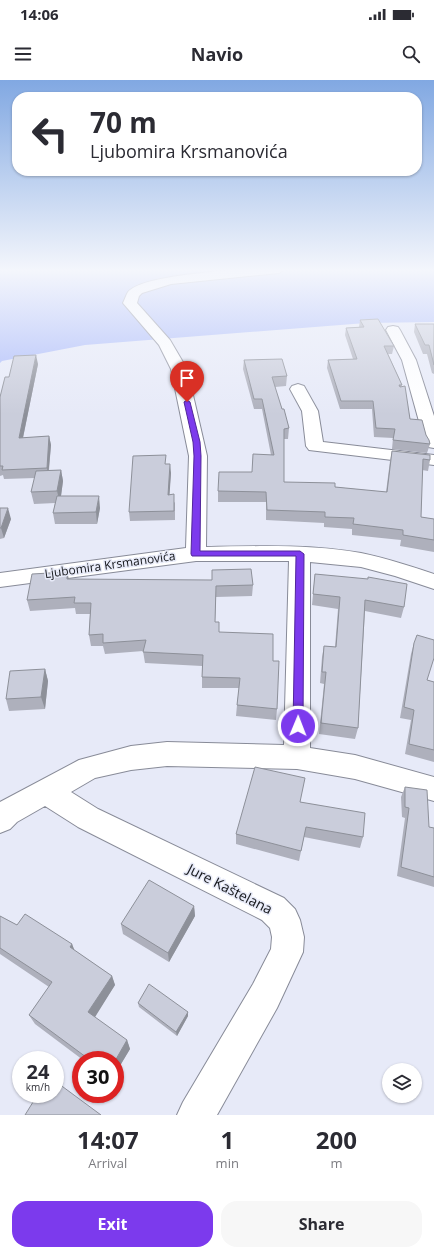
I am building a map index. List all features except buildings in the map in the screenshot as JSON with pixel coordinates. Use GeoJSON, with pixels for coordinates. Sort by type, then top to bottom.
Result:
{"type":"FeatureCollection","features":[{"type":"Feature","properties":{"kind":"street"},"geometry":{"type":"LineString","coordinates":[[143,317],[165,343],[179,369],[196,442],[198,456],[196,554]]}},
{"type":"Feature","properties":{"kind":"street"},"geometry":{"type":"LineString","coordinates":[[393,330],[409,360],[434,443]]}},
{"type":"Feature","properties":{"kind":"street"},"geometry":{"type":"LineString","coordinates":[[298,389],[310,411],[315,446],[434,460]]}},
{"type":"Feature","properties":{"kind":"street","name":"Ljubomira Krsmanovića"},"geometry":{"type":"LineString","coordinates":[[0,580],[196,554],[300,554],[361,560],[401,570],[434,582]]}},
{"type":"Feature","properties":{"kind":"street"},"geometry":{"type":"LineString","coordinates":[[298,758],[300,554]]}},
{"type":"Feature","properties":{"kind":"street"},"geometry":{"type":"LineString","coordinates":[[1,819],[7,813],[89,768],[131,758],[167,754],[298,758],[355,767],[434,789]]}},
{"type":"Feature","properties":{"kind":"street","name":"Jure Kaštelana"},"geometry":{"type":"LineString","coordinates":[[45,791],[88,818],[273,909],[284,920],[288,937],[287,952],[265,996],[196,1115]]}},
{"type":"Feature","properties":{"kind":"shaded area"},"geometry":{"type":"Polygon","coordinates":[[[0,317],[434,317],[434,322],[366,323],[85,345],[2,361],[0,363],[0,317]]]}},
{"type":"Feature","properties":{"kind":"route"},"geometry":{"type":"LineString","coordinates":[[187,402],[198,456],[196,554],[300,554],[298,726]]}}]}
